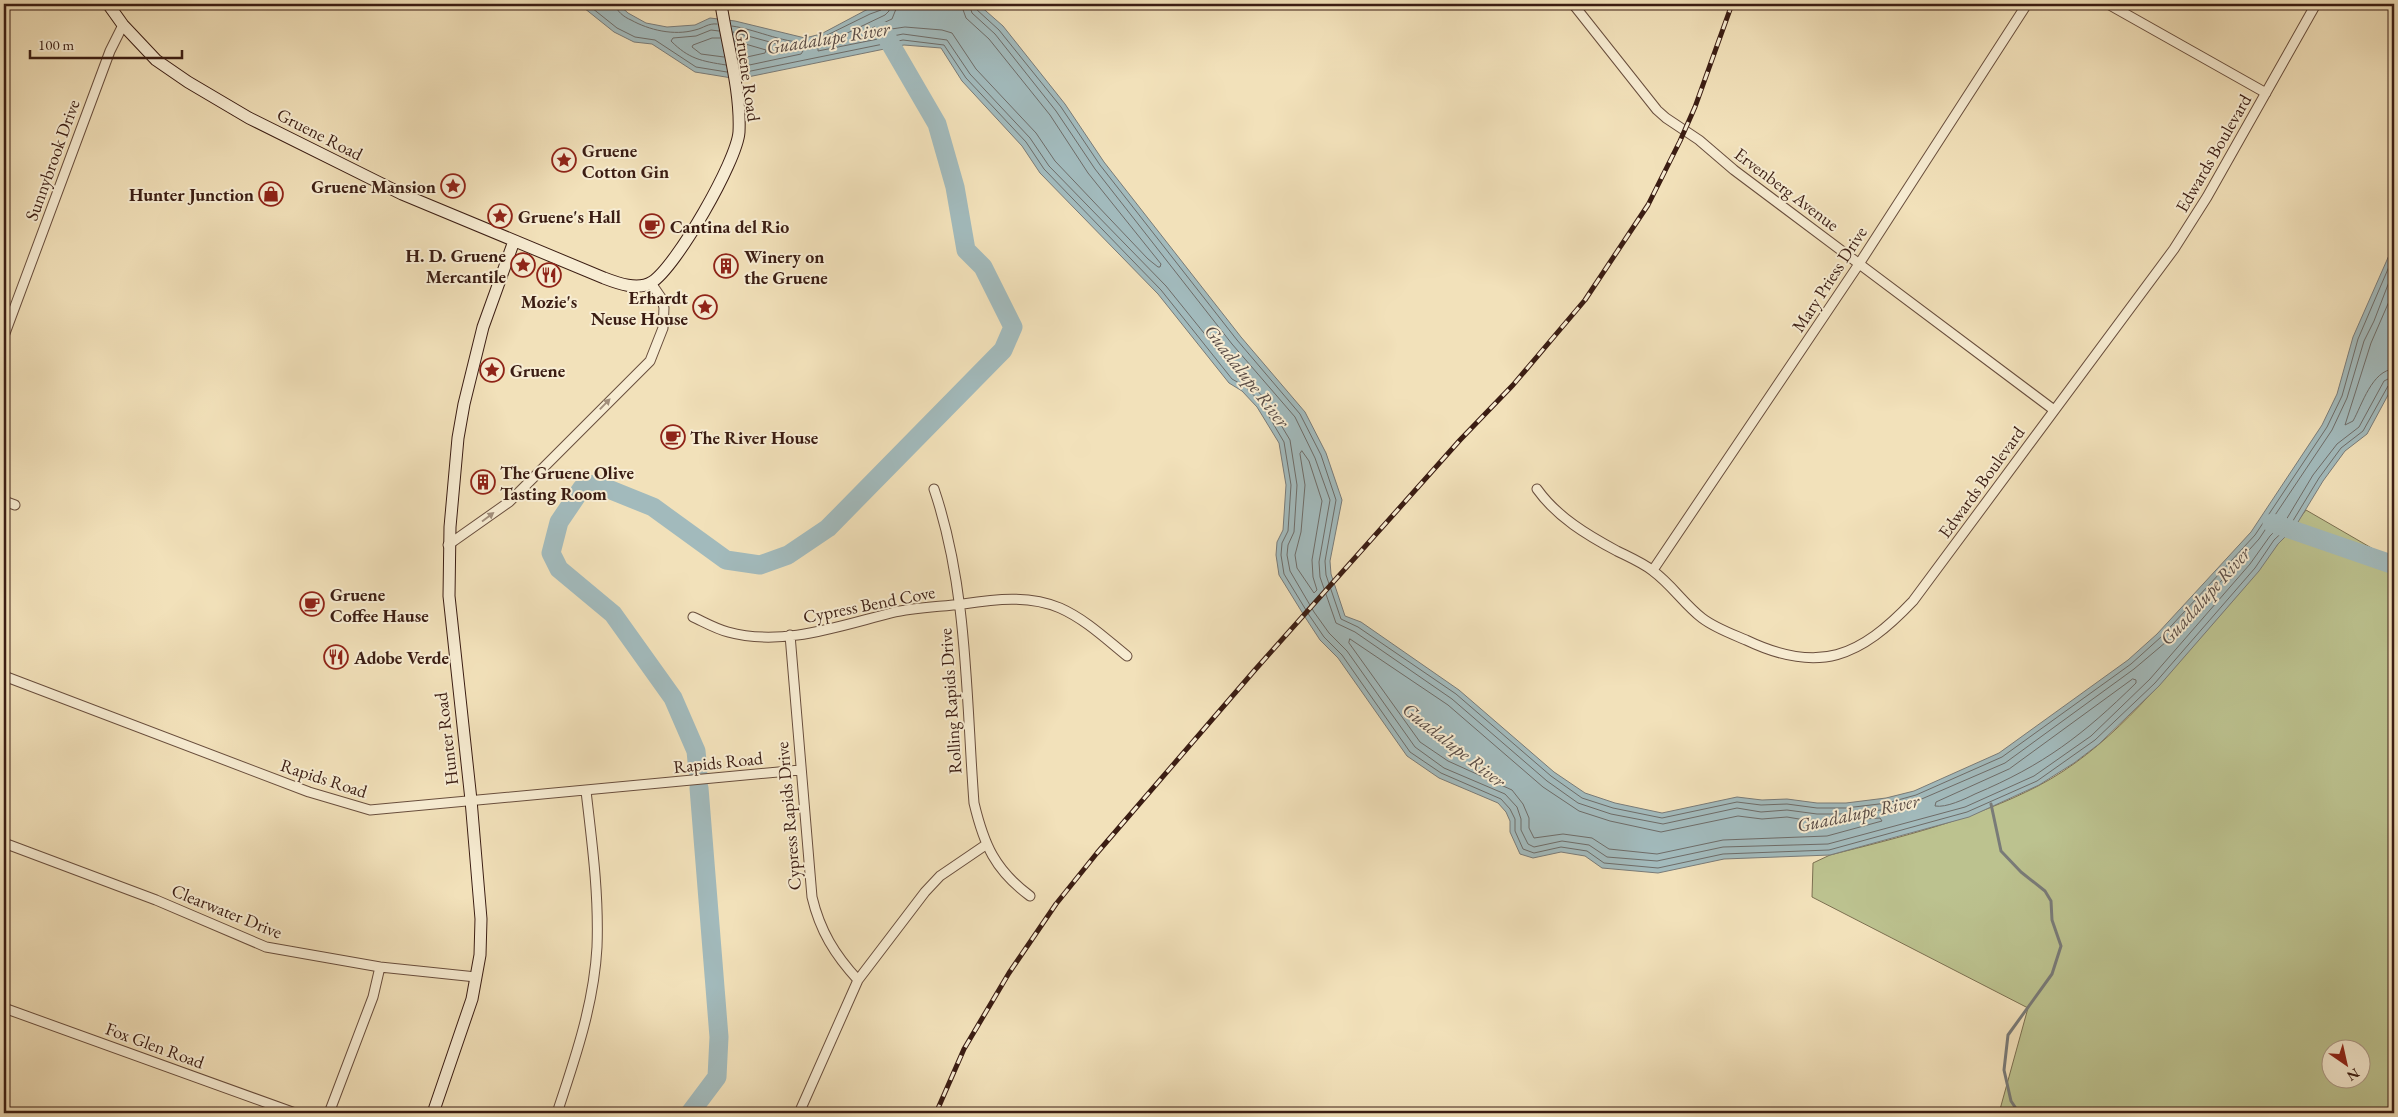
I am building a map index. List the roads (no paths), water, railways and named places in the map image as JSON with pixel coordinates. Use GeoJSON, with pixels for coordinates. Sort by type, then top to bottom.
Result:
{"type":"FeatureCollection","features":[{"type":"Feature","properties":{"kind":"street","name":"Gruene Road"},"geometry":{"type":"LineString","coordinates":[[108,4],[144,49],[168,69],[249,118],[402,194],[514,242],[614,281],[642,286],[651,283],[676,256],[729,165],[737,145],[739,112],[721,4]]}},
{"type":"Feature","properties":{"kind":"street","name":"Ervenberg Avenue"},"geometry":{"type":"LineString","coordinates":[[1573,4],[1666,118],[1699,140],[1734,170],[2054,410]]}},
{"type":"Feature","properties":{"kind":"street","name":"Mary Priess Drive"},"geometry":{"type":"LineString","coordinates":[[1653,570],[1859,264],[2027,4]]}},
{"type":"Feature","properties":{"kind":"street"},"geometry":{"type":"LineString","coordinates":[[2108,4],[2266,93]]}},
{"type":"Feature","properties":{"kind":"street","name":"Edwards Boulevard"},"geometry":{"type":"LineString","coordinates":[[1537,489],[1560,516],[1612,549],[1653,570],[1702,618],[1764,649],[1807,659],[1820,659],[1841,654],[1871,638],[1900,615],[1913,601],[2190,227],[2316,4]]}},
{"type":"Feature","properties":{"kind":"street","name":"Sunnybrook Drive"},"geometry":{"type":"LineString","coordinates":[[4,336],[107,60],[123,25]]}},
{"type":"Feature","properties":{"kind":"street","name":"Hunter Road"},"geometry":{"type":"LineString","coordinates":[[433,1113],[472,999],[480,955],[481,919],[471,800],[449,596],[448,545],[458,438],[464,404],[483,327],[514,242]]}},
{"type":"Feature","properties":{"kind":"street"},"geometry":{"type":"LineString","coordinates":[[448,545],[508,502],[650,361],[663,328],[664,308],[662,299],[651,283]]}},
{"type":"Feature","properties":{"kind":"street","name":"Rolling Rapids Drive"},"geometry":{"type":"LineString","coordinates":[[934,489],[949,535],[960,604],[974,803],[987,844],[1010,881],[1030,896]]}},
{"type":"Feature","properties":{"kind":"street"},"geometry":{"type":"LineString","coordinates":[[4,501],[14,505]]}},
{"type":"Feature","properties":{"kind":"street","name":"Cypress Bend Cove"},"geometry":{"type":"LineString","coordinates":[[693,618],[735,634],[753,636],[790,635],[834,629],[915,608],[995,599],[1019,599],[1058,607],[1075,615],[1127,656]]}},
{"type":"Feature","properties":{"kind":"street","name":"Cypress Rapids Drive"},"geometry":{"type":"LineString","coordinates":[[790,635],[812,897],[816,914],[835,953],[858,980]]}},
{"type":"Feature","properties":{"kind":"street","name":"Rapids Road"},"geometry":{"type":"LineString","coordinates":[[4,676],[309,792],[370,810],[800,770]]}},
{"type":"Feature","properties":{"kind":"street"},"geometry":{"type":"LineString","coordinates":[[557,1113],[583,1030],[592,990],[597,948],[597,898],[586,791]]}},
{"type":"Feature","properties":{"kind":"street","name":"Clearwater Drive"},"geometry":{"type":"LineString","coordinates":[[4,844],[156,900],[266,947],[380,967],[476,977]]}},
{"type":"Feature","properties":{"kind":"street"},"geometry":{"type":"LineString","coordinates":[[799,1113],[858,980],[925,892],[940,876],[987,844]]}},
{"type":"Feature","properties":{"kind":"street"},"geometry":{"type":"LineString","coordinates":[[329,1113],[373,997],[380,967]]}},
{"type":"Feature","properties":{"kind":"street","name":"Fox Glen Road"},"geometry":{"type":"LineString","coordinates":[[4,1008],[295,1113]]}},
{"type":"Feature","properties":{"kind":"water","name":"Guadalupe River"},"geometry":{"type":"Polygon","coordinates":[[[579,4],[618,4],[628,13],[646,23],[667,27],[695,25],[710,18],[735,21],[805,38],[821,34],[868,9],[879,6],[978,4],[1003,26],[1065,104],[1104,162],[1241,337],[1305,412],[1326,453],[1342,500],[1330,561],[1331,574],[1345,616],[1361,622],[1459,690],[1554,772],[1585,793],[1615,803],[1662,813],[1737,797],[1762,800],[1787,799],[1817,803],[1846,803],[1886,798],[1914,791],[1999,753],[2128,660],[2157,634],[2251,532],[2322,425],[2337,394],[2353,337],[2394,244],[2394,384],[2367,434],[2345,451],[2323,481],[2295,527],[2278,544],[2259,571],[2159,686],[2099,744],[2074,763],[2039,785],[1969,817],[1830,855],[1724,859],[1658,873],[1602,868],[1585,856],[1561,852],[1533,858],[1520,854],[1510,832],[1510,821],[1506,812],[1498,803],[1439,778],[1407,756],[1338,658],[1320,640],[1279,575],[1276,555],[1277,542],[1283,530],[1286,485],[1279,443],[1257,407],[1242,391],[1229,383],[1158,294],[1040,173],[1022,146],[962,81],[941,48],[904,45],[738,79],[695,72],[652,44],[634,42],[614,32],[579,4]]]}},
{"type":"Feature","properties":{"kind":"waterway","name":"Guadalupe River"},"geometry":{"type":"LineString","coordinates":[[698,771],[696,751],[673,698],[613,614],[559,569],[551,553],[559,522],[582,488],[596,484],[653,507],[726,560],[760,565],[788,555],[828,528],[1003,350],[1013,327],[983,267],[966,250],[955,187],[937,124],[883,31]]}},
{"type":"Feature","properties":{"kind":"waterway"},"geometry":{"type":"LineString","coordinates":[[2272,523],[2394,565]]}},
{"type":"Feature","properties":{"kind":"waterway"},"geometry":{"type":"LineString","coordinates":[[690,1113],[717,1077],[719,1037],[699,788]]}},
{"type":"Feature","properties":{"kind":"waterway"},"geometry":{"type":"LineString","coordinates":[[1991,804],[2001,851],[2021,872],[2045,891],[2051,901],[2052,920],[2061,946],[2052,974],[2008,1035],[2004,1070],[2011,1101],[2019,1113]]}},
{"type":"Feature","properties":{"kind":"railway"},"geometry":{"type":"LineString","coordinates":[[936,1113],[964,1049],[1009,973],[1056,904],[1097,853],[1254,671],[1460,440],[1513,385],[1585,300],[1648,205],[1680,141],[1695,107],[1732,4]]}},
{"type":"Feature","properties":{"kind":"place","name":"Gruene Cotton Gin"},"geometry":{"type":"Point","coordinates":[564,160]}},
{"type":"Feature","properties":{"kind":"place","name":"Gruene Mansion"},"geometry":{"type":"Point","coordinates":[453,186]}},
{"type":"Feature","properties":{"kind":"place","name":"Hunter Junction"},"geometry":{"type":"Point","coordinates":[271,194]}},
{"type":"Feature","properties":{"kind":"place","name":"Gruene's Hall"},"geometry":{"type":"Point","coordinates":[500,216]}},
{"type":"Feature","properties":{"kind":"place","name":"Cantina del Rio"},"geometry":{"type":"Point","coordinates":[652,226]}},
{"type":"Feature","properties":{"kind":"place","name":"H. D. Gruene Mercantile"},"geometry":{"type":"Point","coordinates":[523,265]}},
{"type":"Feature","properties":{"kind":"place","name":"Winery on the Gruene"},"geometry":{"type":"Point","coordinates":[726,266]}},
{"type":"Feature","properties":{"kind":"place","name":"Mozie's"},"geometry":{"type":"Point","coordinates":[549,275]}},
{"type":"Feature","properties":{"kind":"place","name":"Erhardt Neuse House"},"geometry":{"type":"Point","coordinates":[705,307]}},
{"type":"Feature","properties":{"kind":"place","name":"Gruene"},"geometry":{"type":"Point","coordinates":[492,370]}},
{"type":"Feature","properties":{"kind":"place","name":"The River House"},"geometry":{"type":"Point","coordinates":[673,437]}},
{"type":"Feature","properties":{"kind":"place","name":"The Gruene Olive Tasting Room"},"geometry":{"type":"Point","coordinates":[483,482]}},
{"type":"Feature","properties":{"kind":"place","name":"Gruene Coffee Hause"},"geometry":{"type":"Point","coordinates":[312,604]}},
{"type":"Feature","properties":{"kind":"place","name":"Adobe Verde"},"geometry":{"type":"Point","coordinates":[336,657]}}]}
